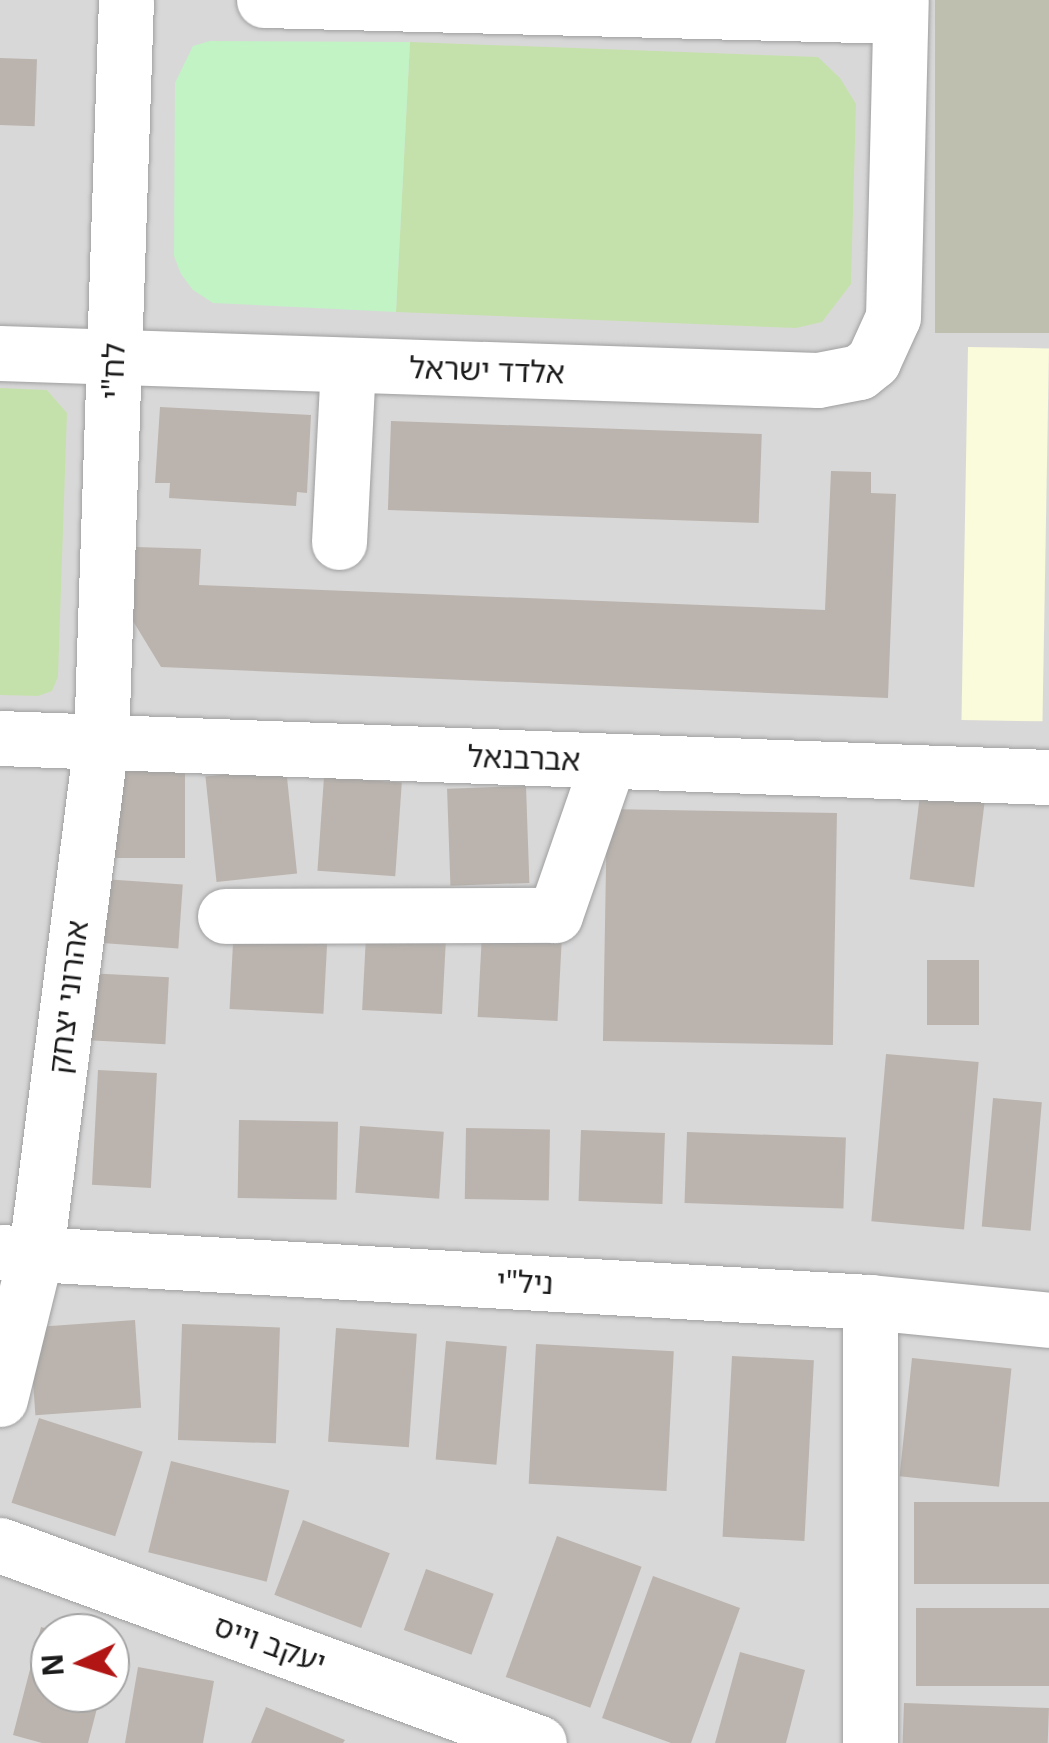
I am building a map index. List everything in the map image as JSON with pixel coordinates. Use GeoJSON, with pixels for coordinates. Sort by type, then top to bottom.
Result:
{"type":"FeatureCollection","features":[{"type":"Feature","properties":{"kind":"street","name":"לח\"י"},"geometry":{"type":"LineString","coordinates":[[100,742],[126,0]]}},
{"type":"Feature","properties":{"kind":"street"},"geometry":{"type":"LineString","coordinates":[[264,0],[901,8]]}},
{"type":"Feature","properties":{"kind":"street","name":"אלדד ישראל"},"geometry":{"type":"LineString","coordinates":[[0,353],[818,380],[859,372],[873,361],[892,317],[901,8]]}},
{"type":"Feature","properties":{"kind":"street"},"geometry":{"type":"LineString","coordinates":[[340,542],[348,366]]}},
{"type":"Feature","properties":{"kind":"street","name":"אברבנאל"},"geometry":{"type":"LineString","coordinates":[[0,738],[1049,777]]}},
{"type":"Feature","properties":{"kind":"street","name":"אהרוני יצחק"},"geometry":{"type":"LineString","coordinates":[[18,1252],[100,742]]}},
{"type":"Feature","properties":{"kind":"street"},"geometry":{"type":"LineString","coordinates":[[225,916],[555,915],[608,762]]}},
{"type":"Feature","properties":{"kind":"street"},"geometry":{"type":"LineString","coordinates":[[0,1398],[18,1252]]}},
{"type":"Feature","properties":{"kind":"street","name":"ניל\"י"},"geometry":{"type":"LineString","coordinates":[[18,1252],[870,1302],[1049,1320]]}},
{"type":"Feature","properties":{"kind":"street"},"geometry":{"type":"LineString","coordinates":[[870,1302],[870,1743]]}},
{"type":"Feature","properties":{"kind":"street","name":"יעקב וייס"},"geometry":{"type":"LineString","coordinates":[[0,1545],[540,1743]]}},
{"type":"Feature","properties":{"kind":"shaded area"},"geometry":{"type":"Polygon","coordinates":[[[0,0],[1049,0],[1049,1743],[0,1743],[0,0]]]}},
{"type":"Feature","properties":{"kind":"shaded area"},"geometry":{"type":"Polygon","coordinates":[[[935,0],[1049,0],[1049,333],[935,333],[935,0]]]}},
{"type":"Feature","properties":{"kind":"shaded area"},"geometry":{"type":"Polygon","coordinates":[[[968,347],[1049,348],[1042,721],[961,720],[968,347]]]}},
{"type":"Feature","properties":{"kind":"green space"},"geometry":{"type":"Polygon","coordinates":[[[210,41],[410,42],[396,312],[213,303],[193,290],[181,274],[174,256],[175,83],[193,46],[210,41]]]}},
{"type":"Feature","properties":{"kind":"green space"},"geometry":{"type":"Polygon","coordinates":[[[410,42],[818,57],[840,78],[856,104],[851,284],[822,322],[796,328],[396,312],[410,42]]]}},
{"type":"Feature","properties":{"kind":"green space"},"geometry":{"type":"Polygon","coordinates":[[[0,388],[47,390],[67,413],[58,677],[52,691],[38,696],[0,695],[0,388]]]}},
{"type":"Feature","properties":{"kind":"building"},"geometry":{"type":"Polygon","coordinates":[[[0,58],[37,59],[35,126],[0,125],[0,58]]]}},
{"type":"Feature","properties":{"kind":"building"},"geometry":{"type":"Polygon","coordinates":[[[160,407],[311,415],[307,493],[297,492],[296,506],[169,498],[170,483],[155,483],[160,407]]]}},
{"type":"Feature","properties":{"kind":"building"},"geometry":{"type":"Polygon","coordinates":[[[391,421],[762,434],[759,523],[388,510],[391,421]]]}},
{"type":"Feature","properties":{"kind":"building"},"geometry":{"type":"Polygon","coordinates":[[[831,471],[871,472],[871,493],[896,494],[888,698],[161,667],[133,621],[136,547],[201,549],[199,585],[825,610],[831,471]]]}},
{"type":"Feature","properties":{"kind":"building"},"geometry":{"type":"Polygon","coordinates":[[[286,768],[297,873],[217,882],[205,776],[286,768]]]}},
{"type":"Feature","properties":{"kind":"building"},"geometry":{"type":"Polygon","coordinates":[[[104,769],[185,769],[185,858],[104,858],[104,769]]]}},
{"type":"Feature","properties":{"kind":"building"},"geometry":{"type":"Polygon","coordinates":[[[324,777],[402,782],[395,876],[317,871],[324,777]]]}},
{"type":"Feature","properties":{"kind":"building"},"geometry":{"type":"Polygon","coordinates":[[[526,786],[529,883],[450,886],[447,789],[526,786]]]}},
{"type":"Feature","properties":{"kind":"building"},"geometry":{"type":"Polygon","coordinates":[[[920,795],[985,803],[974,887],[910,879],[920,795]]]}},
{"type":"Feature","properties":{"kind":"building"},"geometry":{"type":"Polygon","coordinates":[[[607,809],[837,813],[833,1045],[603,1041],[607,809]]]}},
{"type":"Feature","properties":{"kind":"building"},"geometry":{"type":"Polygon","coordinates":[[[89,878],[183,885],[178,948],[85,942],[89,878]]]}},
{"type":"Feature","properties":{"kind":"building"},"geometry":{"type":"Polygon","coordinates":[[[234,924],[328,929],[323,1014],[230,1009],[234,924]]]}},
{"type":"Feature","properties":{"kind":"building"},"geometry":{"type":"Polygon","coordinates":[[[482,933],[562,937],[557,1021],[478,1017],[482,933]]]}},
{"type":"Feature","properties":{"kind":"building"},"geometry":{"type":"Polygon","coordinates":[[[366,936],[446,940],[442,1014],[362,1010],[366,936]]]}},
{"type":"Feature","properties":{"kind":"building"},"geometry":{"type":"Polygon","coordinates":[[[927,960],[979,960],[979,1025],[927,1025],[927,960]]]}},
{"type":"Feature","properties":{"kind":"building"},"geometry":{"type":"Polygon","coordinates":[[[87,973],[169,977],[165,1044],[83,1040],[87,973]]]}},
{"type":"Feature","properties":{"kind":"building"},"geometry":{"type":"Polygon","coordinates":[[[886,1054],[979,1062],[964,1229],[871,1221],[886,1054]]]}},
{"type":"Feature","properties":{"kind":"building"},"geometry":{"type":"Polygon","coordinates":[[[98,1070],[157,1073],[151,1188],[92,1185],[98,1070]]]}},
{"type":"Feature","properties":{"kind":"building"},"geometry":{"type":"Polygon","coordinates":[[[993,1098],[1042,1102],[1031,1231],[982,1227],[993,1098]]]}},
{"type":"Feature","properties":{"kind":"building"},"geometry":{"type":"Polygon","coordinates":[[[239,1120],[338,1122],[337,1200],[238,1198],[239,1120]]]}},
{"type":"Feature","properties":{"kind":"building"},"geometry":{"type":"Polygon","coordinates":[[[360,1126],[444,1132],[439,1199],[355,1193],[360,1126]]]}},
{"type":"Feature","properties":{"kind":"building"},"geometry":{"type":"Polygon","coordinates":[[[466,1128],[550,1129],[549,1200],[465,1199],[466,1128]]]}},
{"type":"Feature","properties":{"kind":"building"},"geometry":{"type":"Polygon","coordinates":[[[581,1130],[665,1133],[662,1204],[579,1201],[581,1130]]]}},
{"type":"Feature","properties":{"kind":"building"},"geometry":{"type":"Polygon","coordinates":[[[687,1132],[846,1138],[843,1209],[685,1203],[687,1132]]]}},
{"type":"Feature","properties":{"kind":"building"},"geometry":{"type":"Polygon","coordinates":[[[135,1320],[141,1408],[35,1415],[29,1327],[135,1320]]]}},
{"type":"Feature","properties":{"kind":"building"},"geometry":{"type":"Polygon","coordinates":[[[182,1324],[280,1327],[276,1443],[178,1440],[182,1324]]]}},
{"type":"Feature","properties":{"kind":"building"},"geometry":{"type":"Polygon","coordinates":[[[336,1328],[417,1334],[409,1447],[328,1442],[336,1328]]]}},
{"type":"Feature","properties":{"kind":"building"},"geometry":{"type":"Polygon","coordinates":[[[446,1341],[507,1346],[496,1465],[436,1460],[446,1341]]]}},
{"type":"Feature","properties":{"kind":"building"},"geometry":{"type":"Polygon","coordinates":[[[536,1344],[674,1351],[666,1491],[529,1484],[536,1344]]]}},
{"type":"Feature","properties":{"kind":"building"},"geometry":{"type":"Polygon","coordinates":[[[732,1356],[814,1360],[804,1541],[723,1537],[732,1356]]]}},
{"type":"Feature","properties":{"kind":"building"},"geometry":{"type":"Polygon","coordinates":[[[912,1358],[1011,1368],[999,1487],[900,1476],[912,1358]]]}},
{"type":"Feature","properties":{"kind":"building"},"geometry":{"type":"Polygon","coordinates":[[[39,1418],[143,1452],[115,1536],[11,1503],[39,1418]]]}},
{"type":"Feature","properties":{"kind":"building"},"geometry":{"type":"Polygon","coordinates":[[[171,1461],[289,1491],[267,1582],[148,1552],[171,1461]]]}},
{"type":"Feature","properties":{"kind":"building"},"geometry":{"type":"Polygon","coordinates":[[[914,1502],[1049,1502],[1049,1584],[914,1584],[914,1502]]]}},
{"type":"Feature","properties":{"kind":"building"},"geometry":{"type":"Polygon","coordinates":[[[303,1520],[390,1553],[361,1628],[274,1595],[303,1520]]]}},
{"type":"Feature","properties":{"kind":"building"},"geometry":{"type":"Polygon","coordinates":[[[557,1536],[642,1567],[590,1708],[506,1677],[557,1536]]]}},
{"type":"Feature","properties":{"kind":"building"},"geometry":{"type":"Polygon","coordinates":[[[426,1569],[494,1594],[471,1655],[404,1630],[426,1569]]]}},
{"type":"Feature","properties":{"kind":"building"},"geometry":{"type":"Polygon","coordinates":[[[653,1576],[740,1608],[691,1743],[671,1743],[602,1718],[653,1576]]]}},
{"type":"Feature","properties":{"kind":"building"},"geometry":{"type":"Polygon","coordinates":[[[916,1608],[1049,1608],[1049,1686],[916,1686],[916,1608]]]}},
{"type":"Feature","properties":{"kind":"building"},"geometry":{"type":"Polygon","coordinates":[[[740,1652],[805,1670],[786,1743],[715,1743],[740,1652]]]}},
{"type":"Feature","properties":{"kind":"building"},"geometry":{"type":"Polygon","coordinates":[[[138,1667],[214,1681],[203,1743],[125,1743],[138,1667]]]}},
{"type":"Feature","properties":{"kind":"building"},"geometry":{"type":"Polygon","coordinates":[[[30,1669],[30,1713],[96,1713],[88,1743],[42,1743],[13,1735],[30,1669]]]}},
{"type":"Feature","properties":{"kind":"building"},"geometry":{"type":"Polygon","coordinates":[[[904,1703],[1049,1708],[1048,1743],[903,1743],[904,1703]]]}},
{"type":"Feature","properties":{"kind":"building"},"geometry":{"type":"Polygon","coordinates":[[[266,1707],[345,1740],[251,1743],[266,1707]]]}}]}
